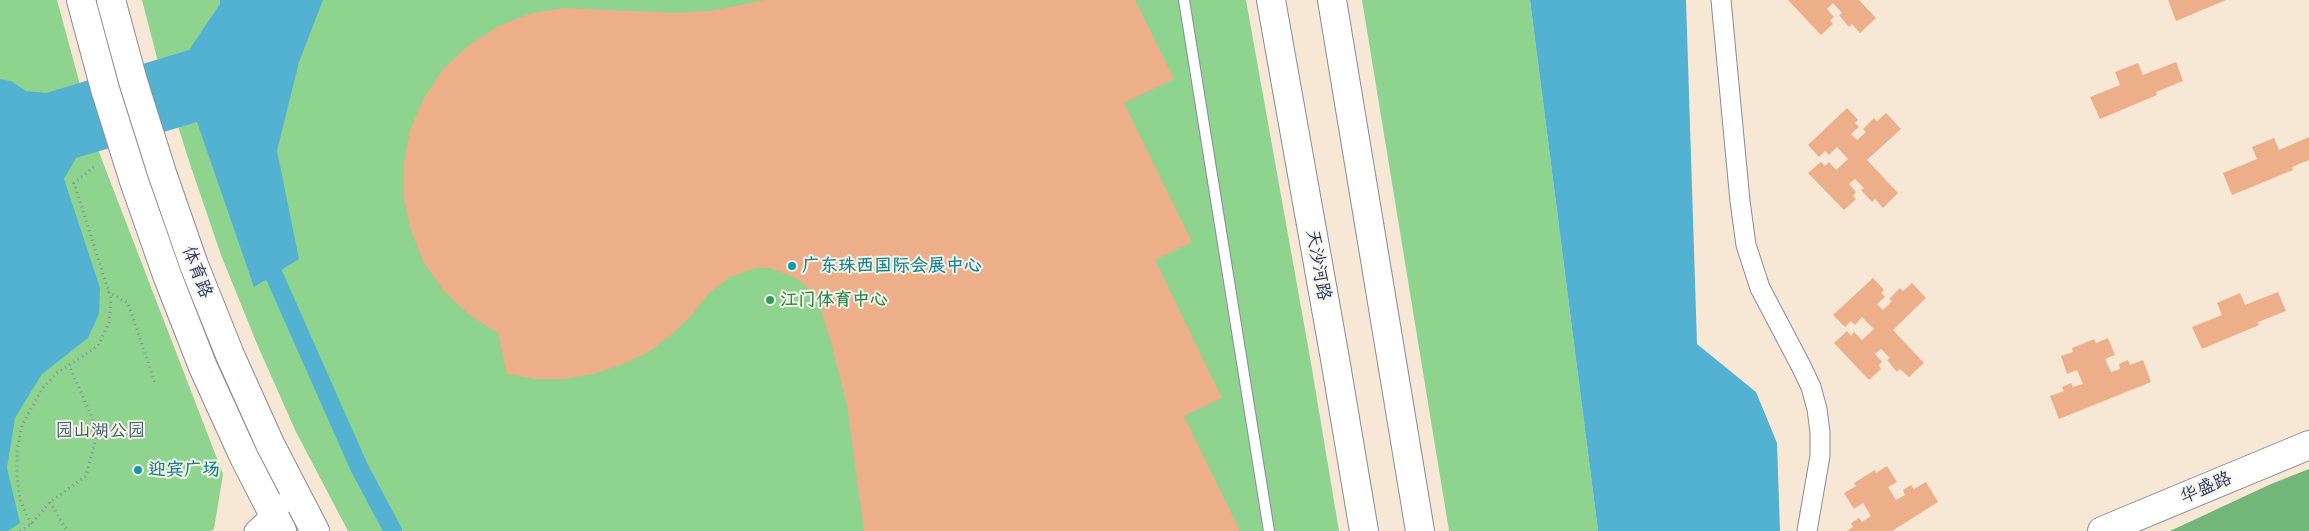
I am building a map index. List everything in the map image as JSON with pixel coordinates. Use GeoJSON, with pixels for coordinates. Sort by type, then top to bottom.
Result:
{"type":"FeatureCollection","features":[{"type":"Feature","properties":{"kind":"main road","name":"体育路"},"geometry":{"type":"LineString","coordinates":[[81,0],[134,181],[167,275],[203,367],[244,457],[270,525]]}},
{"type":"Feature","properties":{"kind":"main road","name":"体育路"},"geometry":{"type":"LineString","coordinates":[[112,0],[162,173],[194,265],[230,355],[270,444],[315,531]]}},
{"type":"Feature","properties":{"kind":"main road","name":"天沙河路"},"geometry":{"type":"LineString","coordinates":[[1271,0],[1364,531]]}},
{"type":"Feature","properties":{"kind":"main road"},"geometry":{"type":"LineString","coordinates":[[1332,0],[1420,531]]}},
{"type":"Feature","properties":{"kind":"main road","name":"华盛路"},"geometry":{"type":"LineString","coordinates":[[2102,531],[2309,445]]}},
{"type":"Feature","properties":{"kind":"street"},"geometry":{"type":"LineString","coordinates":[[1721,0],[1740,201],[1746,245],[1760,288],[1811,387],[1817,409],[1820,432],[1820,456],[1807,531]]}},
{"type":"Feature","properties":{"kind":"street"},"geometry":{"type":"LineString","coordinates":[[270,525],[295,493]]}},
{"type":"Feature","properties":{"kind":"lane"},"geometry":{"type":"LineString","coordinates":[[1184,0],[1269,531]]}},
{"type":"Feature","properties":{"kind":"path"},"geometry":{"type":"LineString","coordinates":[[31,524],[20,500],[17,475],[17,450],[22,425],[42,389],[57,373],[98,346],[109,322],[111,299],[74,183],[95,166]]}},
{"type":"Feature","properties":{"kind":"path"},"geometry":{"type":"LineString","coordinates":[[108,292],[128,303],[155,382]]}},
{"type":"Feature","properties":{"kind":"path"},"geometry":{"type":"LineString","coordinates":[[20,531],[31,524],[50,502],[86,476],[98,431],[69,365]]}},
{"type":"Feature","properties":{"kind":"path"},"geometry":{"type":"LineString","coordinates":[[50,502],[67,531]]}},
{"type":"Feature","properties":{"kind":"green space","name":"园山湖公园"},"geometry":{"type":"Polygon","coordinates":[[[0,0],[57,0],[97,147],[223,474],[214,529],[211,531],[0,531],[0,0]]]}},
{"type":"Feature","properties":{"kind":"green space","name":"江门体育中心"},"geometry":{"type":"Polygon","coordinates":[[[142,0],[1246,0],[1339,531],[348,531],[296,432],[257,344],[221,255],[161,73],[142,0]]]}},
{"type":"Feature","properties":{"kind":"green space"},"geometry":{"type":"Polygon","coordinates":[[[1362,0],[1530,0],[1598,531],[1449,531],[1362,0]]]}},
{"type":"Feature","properties":{"kind":"green space"},"geometry":{"type":"Polygon","coordinates":[[[2309,469],[2309,531],[2170,531],[2271,484],[2309,469]]]}},
{"type":"Feature","properties":{"kind":"water"},"geometry":{"type":"Polygon","coordinates":[[[220,0],[323,0],[299,62],[277,151],[299,259],[254,287],[197,122],[76,158],[64,179],[100,288],[99,314],[88,338],[42,374],[15,418],[7,468],[20,523],[8,531],[0,531],[0,79],[11,81],[26,91],[46,93],[189,50],[220,4],[220,0]]]}},
{"type":"Feature","properties":{"kind":"water"},"geometry":{"type":"Polygon","coordinates":[[[1530,0],[1686,0],[1697,344],[1756,392],[1777,443],[1780,531],[1598,531],[1530,0]]]}},
{"type":"Feature","properties":{"kind":"building","name":"广东珠西国际会展中心"},"geometry":{"type":"Polygon","coordinates":[[[765,0],[1135,0],[1174,79],[1124,103],[1192,242],[1155,260],[1222,398],[1184,416],[1240,531],[864,531],[847,405],[821,310],[807,287],[796,278],[770,268],[756,268],[730,277],[709,293],[691,316],[670,336],[647,353],[621,365],[593,374],[564,379],[535,379],[507,374],[498,333],[469,315],[444,291],[424,263],[411,231],[404,198],[404,163],[410,130],[424,98],[443,69],[468,46],[497,27],[529,14],[563,8],[676,13],[710,11],[765,0]]]}},
{"type":"Feature","properties":{"kind":"building"},"geometry":{"type":"Polygon","coordinates":[[[1788,0],[1859,0],[1876,18],[1860,33],[1852,24],[1849,27],[1839,15],[1842,13],[1833,3],[1827,9],[1834,17],[1830,20],[1833,24],[1821,35],[1788,0]]]}},
{"type":"Feature","properties":{"kind":"building"},"geometry":{"type":"Polygon","coordinates":[[[2168,0],[2226,0],[2176,21],[2168,0]]]}},
{"type":"Feature","properties":{"kind":"building"},"geometry":{"type":"Polygon","coordinates":[[[2176,62],[2183,81],[2156,92],[2157,95],[2100,119],[2090,97],[2120,85],[2115,72],[2138,63],[2143,75],[2176,62]]]}},
{"type":"Feature","properties":{"kind":"building"},"geometry":{"type":"Polygon","coordinates":[[[1847,108],[1858,120],[1855,123],[1859,127],[1851,134],[1857,140],[1866,132],[1863,129],[1874,118],[1877,121],[1886,113],[1901,129],[1867,160],[1898,193],[1883,208],[1875,199],[1872,202],[1861,190],[1864,188],[1855,179],[1849,184],[1856,192],[1853,196],[1856,199],[1844,210],[1808,173],[1821,162],[1825,166],[1829,162],[1836,170],[1848,159],[1837,147],[1829,155],[1825,151],[1819,157],[1808,145],[1847,108]]]}},
{"type":"Feature","properties":{"kind":"building"},"geometry":{"type":"Polygon","coordinates":[[[2309,137],[2309,160],[2292,167],[2293,170],[2232,195],[2223,173],[2257,159],[2252,147],[2274,138],[2279,150],[2309,137]]]}},
{"type":"Feature","properties":{"kind":"building"},"geometry":{"type":"Polygon","coordinates":[[[1873,278],[1884,290],[1881,293],[1885,297],[1877,304],[1883,310],[1892,301],[1889,299],[1900,288],[1903,291],[1912,283],[1926,298],[1893,330],[1924,363],[1909,377],[1900,369],[1897,372],[1887,360],[1890,358],[1881,349],[1875,354],[1882,362],[1879,365],[1881,369],[1869,380],[1834,343],[1847,331],[1851,336],[1854,332],[1862,340],[1874,329],[1862,317],[1855,325],[1851,321],[1845,327],[1833,315],[1873,278]]]}},
{"type":"Feature","properties":{"kind":"building"},"geometry":{"type":"Polygon","coordinates":[[[2278,292],[2286,311],[2258,322],[2259,325],[2202,349],[2192,327],[2222,315],[2217,303],[2240,293],[2245,305],[2278,292]]]}},
{"type":"Feature","properties":{"kind":"building"},"geometry":{"type":"Polygon","coordinates":[[[2108,338],[2115,355],[2105,359],[2111,372],[2120,369],[2119,364],[2128,360],[2130,365],[2143,360],[2151,382],[2059,419],[2050,396],[2064,391],[2062,387],[2071,383],[2073,387],[2083,384],[2077,370],[2067,374],[2061,356],[2073,352],[2072,348],[2094,339],[2096,343],[2108,338]]]}},
{"type":"Feature","properties":{"kind":"building"},"geometry":{"type":"Polygon","coordinates":[[[1887,466],[1897,482],[1888,487],[1896,500],[1905,495],[1903,490],[1911,485],[1914,489],[1926,482],[1938,502],[1892,531],[1847,531],[1853,527],[1851,523],[1859,518],[1862,522],[1871,516],[1863,503],[1854,509],[1844,493],[1856,486],[1854,483],[1875,470],[1876,473],[1887,466]]]}},
{"type":"Feature","properties":{"kind":"waterway"},"geometry":{"type":"LineString","coordinates":[[274,275],[359,467],[393,531]]}},
{"type":"Feature","properties":{"kind":"place","name":"广东珠西国际会展中心"},"geometry":{"type":"Point","coordinates":[792,266]}},
{"type":"Feature","properties":{"kind":"place","name":"江门体育中心"},"geometry":{"type":"Point","coordinates":[770,300]}},
{"type":"Feature","properties":{"kind":"place","name":"迎宾广场"},"geometry":{"type":"Point","coordinates":[138,470]}}]}
